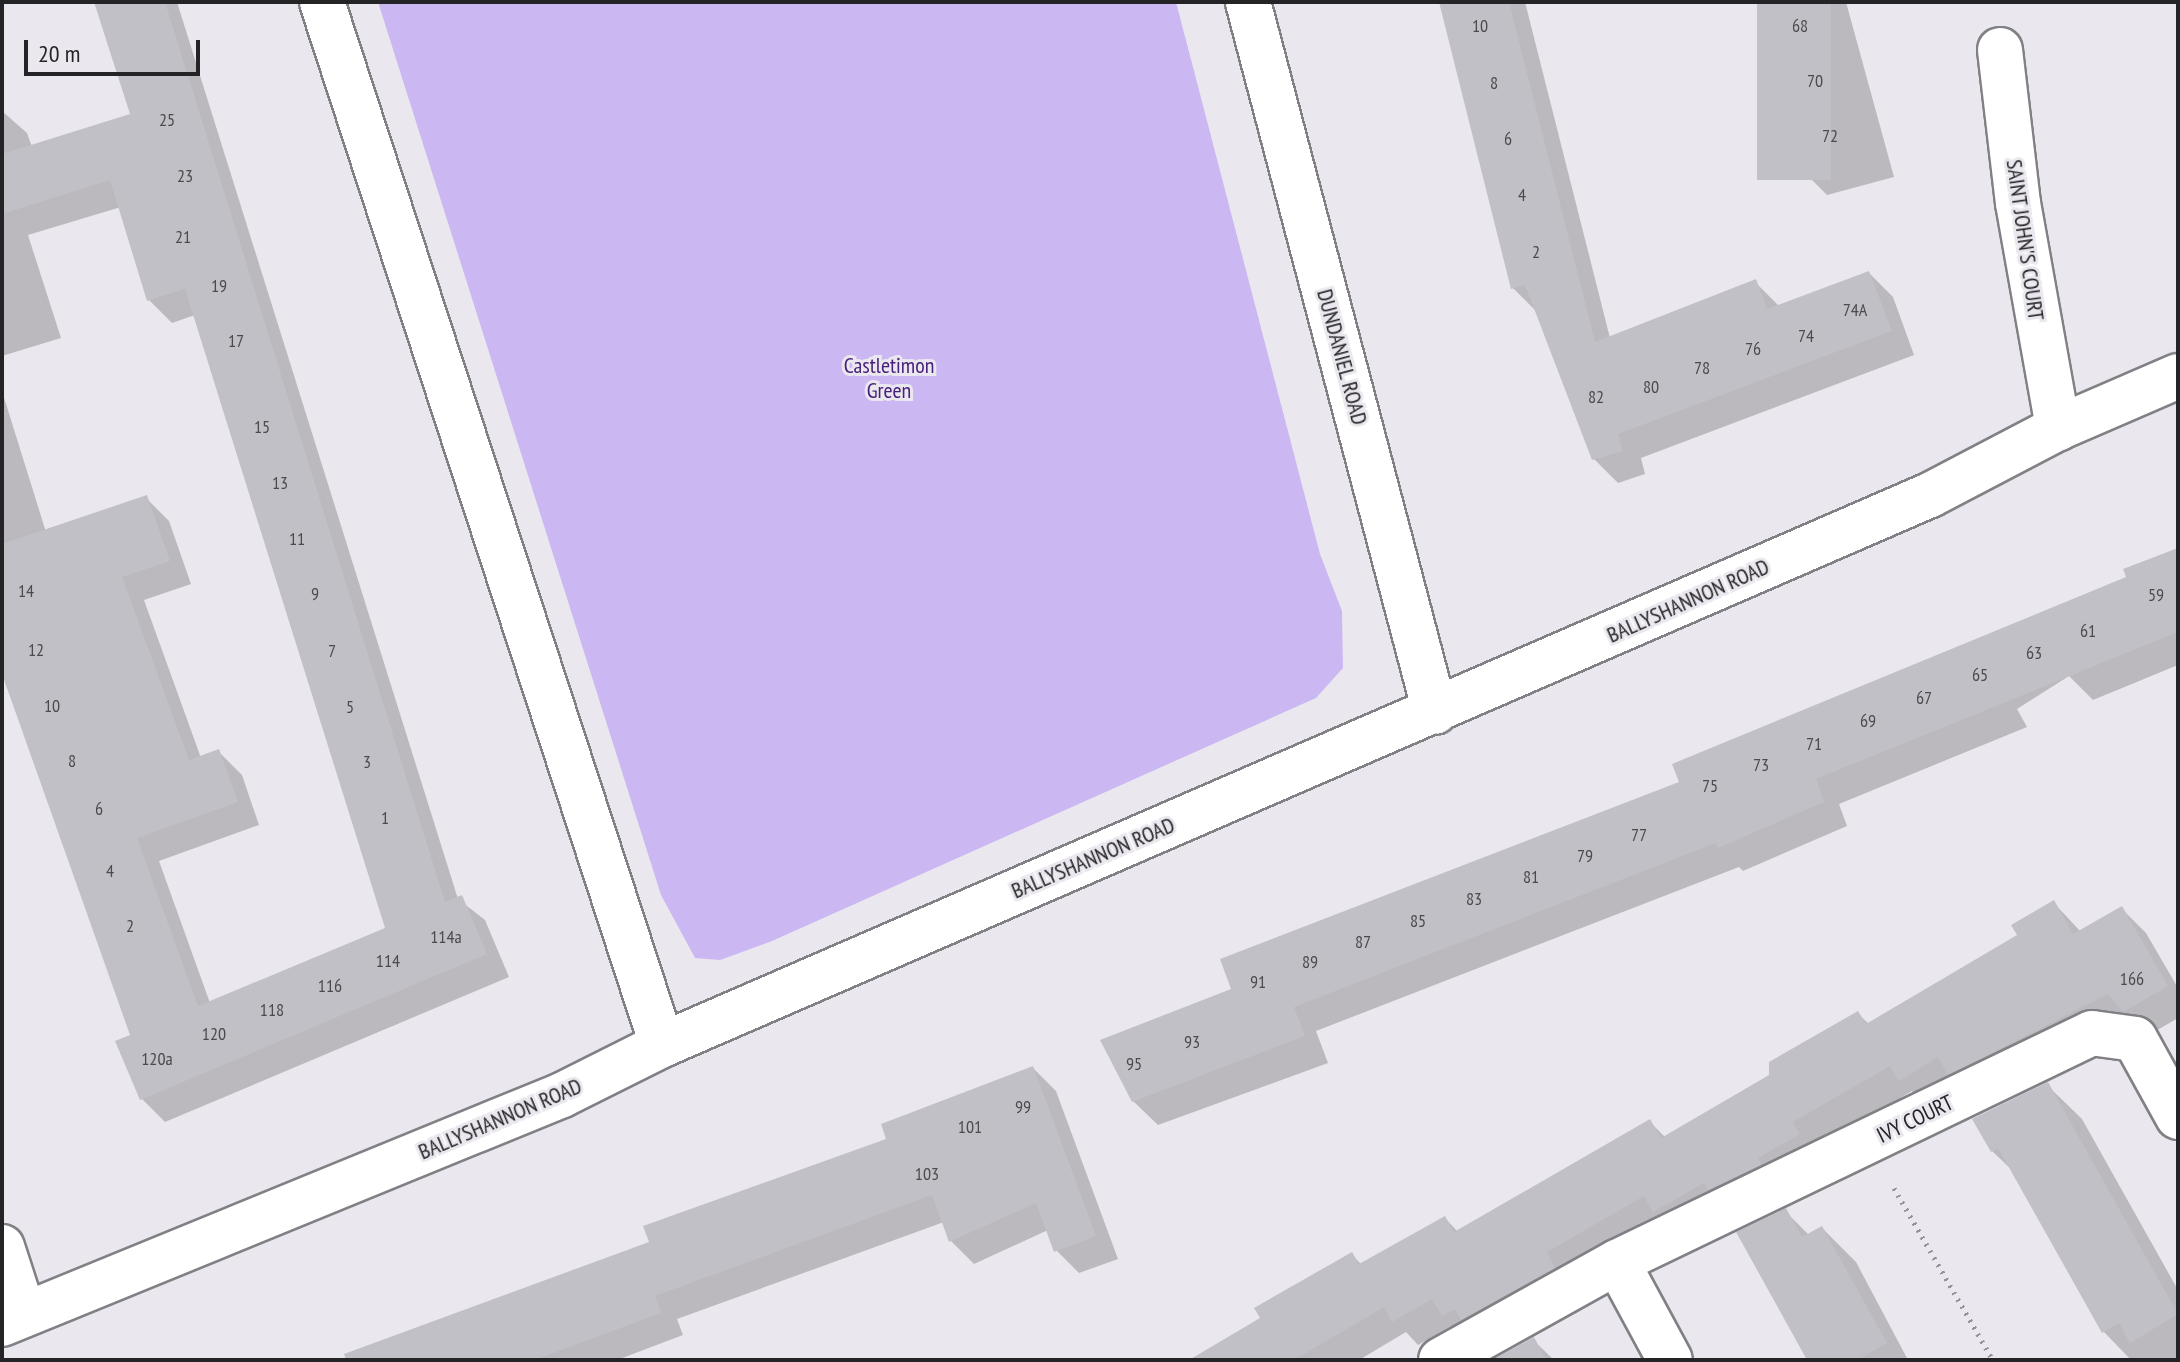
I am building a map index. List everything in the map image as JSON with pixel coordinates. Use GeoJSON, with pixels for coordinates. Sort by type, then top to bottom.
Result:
{"type":"FeatureCollection","features":[{"type":"Feature","properties":{"kind":"street"},"geometry":{"type":"LineString","coordinates":[[322,2],[662,1045]]}},
{"type":"Feature","properties":{"kind":"street","name":"DUNDANIEL ROAD"},"geometry":{"type":"LineString","coordinates":[[1248,2],[1435,712]]}},
{"type":"Feature","properties":{"kind":"street","name":"SAINT JOHN'S COURT"},"geometry":{"type":"LineString","coordinates":[[2000,50],[2018,203],[2058,428]]}},
{"type":"Feature","properties":{"kind":"street","name":"BALLYSHANNON ROAD"},"geometry":{"type":"LineString","coordinates":[[13,1319],[562,1095],[662,1045],[1930,495],[2058,428],[2178,376]]}},
{"type":"Feature","properties":{"kind":"street","name":"IVY COURT"},"geometry":{"type":"LineString","coordinates":[[1441,1360],[1617,1262],[2092,1033],[2135,1039],[2178,1117]]}},
{"type":"Feature","properties":{"kind":"street"},"geometry":{"type":"LineString","coordinates":[[2,1247],[13,1319]]}},
{"type":"Feature","properties":{"kind":"street"},"geometry":{"type":"LineString","coordinates":[[1617,1262],[1670,1360]]}},
{"type":"Feature","properties":{"kind":"path"},"geometry":{"type":"LineString","coordinates":[[1868,1142],[1993,1360]]}},
{"type":"Feature","properties":{"kind":"green space","name":"Castletimon Green"},"geometry":{"type":"Polygon","coordinates":[[[378,2],[1176,2],[1320,554],[1342,611],[1343,668],[1316,698],[772,941],[720,960],[695,958],[661,895],[378,2]]]}},
{"type":"Feature","properties":{"kind":"building"},"geometry":{"type":"Polygon","coordinates":[[[94,2],[165,2],[445,902],[462,895],[487,954],[140,1100],[115,1041],[130,1035],[2,674],[2,544],[147,495],[170,561],[122,577],[189,760],[219,749],[238,802],[137,838],[198,1006],[385,928],[185,289],[147,301],[110,180],[2,214],[2,154],[130,114],[94,2]]]}},
{"type":"Feature","properties":{"kind":"building"},"geometry":{"type":"Polygon","coordinates":[[[1439,2],[1509,2],[1595,342],[1756,279],[1767,309],[1869,271],[1892,331],[1618,434],[1623,451],[1592,460],[1525,285],[1511,289],[1439,2]]]}},
{"type":"Feature","properties":{"kind":"building"},"geometry":{"type":"Polygon","coordinates":[[[1757,2],[1831,2],[1831,180],[1757,180],[1757,2]]]}},
{"type":"Feature","properties":{"kind":"building"},"geometry":{"type":"Polygon","coordinates":[[[2178,548],[2178,632],[1816,779],[1824,802],[1718,848],[1716,843],[1294,1007],[1305,1036],[1132,1102],[1100,1040],[1231,989],[1220,959],[1679,782],[1672,764],[2126,577],[2123,569],[2178,548]]]}},
{"type":"Feature","properties":{"kind":"building"},"geometry":{"type":"Polygon","coordinates":[[[2054,900],[2073,934],[2122,906],[2168,986],[2123,1012],[2108,994],[1948,1075],[1938,1057],[1899,1081],[1890,1066],[1793,1122],[1800,1134],[1758,1158],[1761,1165],[1708,1190],[1704,1183],[1653,1212],[1644,1196],[1547,1252],[1555,1268],[1461,1320],[1455,1309],[1442,1316],[1432,1299],[1392,1322],[1384,1307],[1294,1360],[1189,1360],[1260,1318],[1254,1308],[1352,1252],[1359,1264],[1445,1216],[1454,1232],[1650,1119],[1661,1138],[1769,1075],[1769,1062],[1858,1011],[1866,1024],[2017,935],[2011,925],[2054,900]]]}},
{"type":"Feature","properties":{"kind":"building"},"geometry":{"type":"Polygon","coordinates":[[[1033,1066],[1096,1236],[1054,1252],[1036,1203],[949,1242],[932,1195],[655,1296],[661,1313],[534,1360],[346,1360],[344,1354],[649,1242],[643,1226],[886,1139],[881,1124],[1033,1066]]]}},
{"type":"Feature","properties":{"kind":"building"},"geometry":{"type":"Polygon","coordinates":[[[2048,1082],[2178,1314],[2130,1343],[2119,1323],[2102,1333],[1998,1148],[1991,1152],[1972,1119],[2048,1082]]]}},
{"type":"Feature","properties":{"kind":"building"},"geometry":{"type":"Polygon","coordinates":[[[1786,1208],[1802,1237],[1822,1226],[1887,1343],[1857,1360],[1807,1360],[1736,1232],[1786,1208]]]}},
{"type":"Feature","properties":{"kind":"building"},"geometry":{"type":"Polygon","coordinates":[[[1534,1337],[1546,1360],[1492,1360],[1534,1337]]]}}]}
